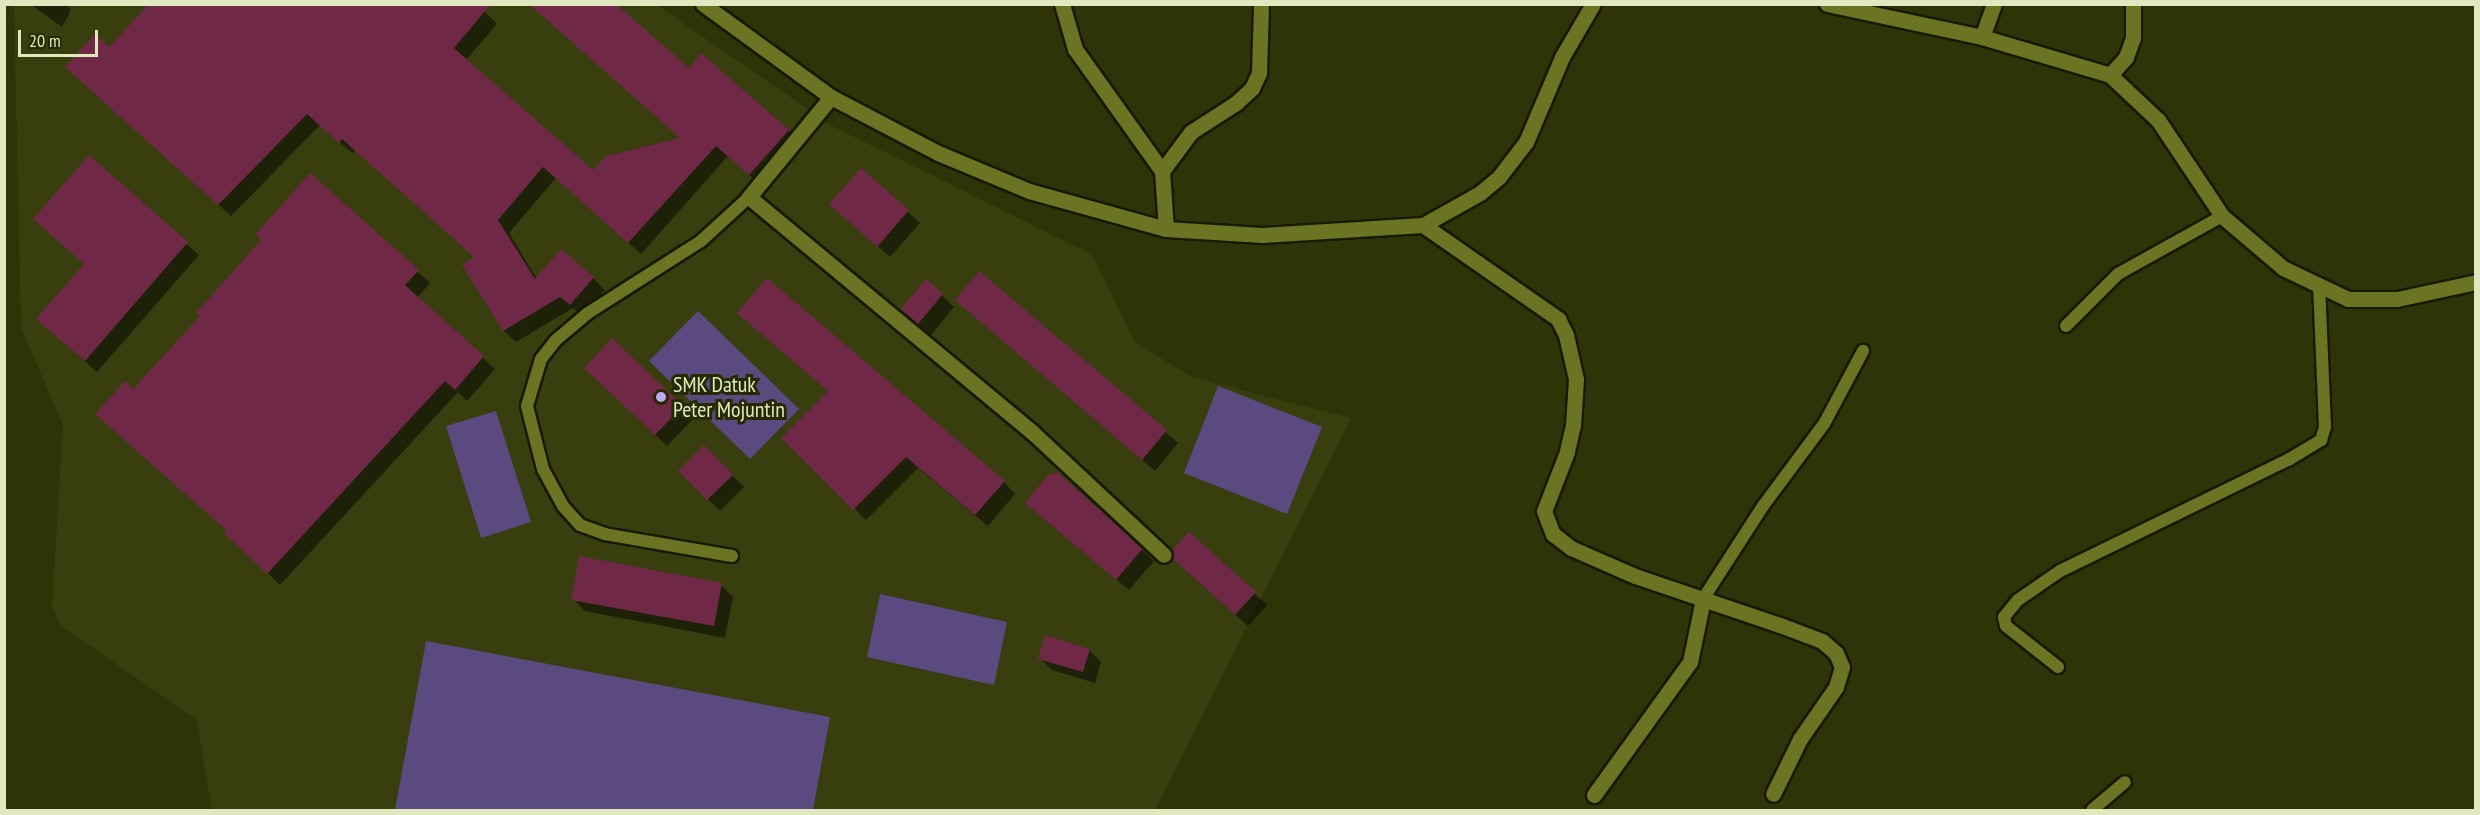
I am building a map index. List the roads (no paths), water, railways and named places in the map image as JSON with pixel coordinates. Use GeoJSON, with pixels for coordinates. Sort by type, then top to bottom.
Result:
{"type":"FeatureCollection","features":[{"type":"Feature","properties":{"kind":"street"},"geometry":{"type":"LineString","coordinates":[[704,4],[831,97],[938,153],[1029,190],[1166,230],[1262,235],[1423,225],[1480,193],[1512,162],[1526,141],[1578,26],[1593,4]]}},
{"type":"Feature","properties":{"kind":"street"},"geometry":{"type":"LineString","coordinates":[[1062,4],[1075,49],[1162,171],[1166,230]]}},
{"type":"Feature","properties":{"kind":"street"},"geometry":{"type":"LineString","coordinates":[[1249,4],[1258,28]]}},
{"type":"Feature","properties":{"kind":"street"},"geometry":{"type":"LineString","coordinates":[[1162,171],[1191,132],[1236,103],[1252,88],[1258,73],[1258,28],[1261,4]]}},
{"type":"Feature","properties":{"kind":"street"},"geometry":{"type":"LineString","coordinates":[[1827,4],[1982,37],[2110,75],[2158,120],[2222,216],[2283,268],[2348,299],[2397,299],[2475,282]]}},
{"type":"Feature","properties":{"kind":"street"},"geometry":{"type":"LineString","coordinates":[[1982,37],[1994,4]]}},
{"type":"Feature","properties":{"kind":"street"},"geometry":{"type":"LineString","coordinates":[[2110,75],[2126,57],[2133,38],[2133,4]]}},
{"type":"Feature","properties":{"kind":"street"},"geometry":{"type":"LineString","coordinates":[[831,97],[749,197],[1032,432],[1164,555]]}},
{"type":"Feature","properties":{"kind":"street"},"geometry":{"type":"LineString","coordinates":[[1423,225],[1558,319],[1566,335],[1575,379],[1573,425],[1567,452],[1545,511],[1552,534],[1572,548],[1605,563],[1821,641],[1836,653],[1842,667],[1836,687],[1800,739],[1773,794]]}},
{"type":"Feature","properties":{"kind":"street"},"geometry":{"type":"LineString","coordinates":[[1594,795],[1690,662],[1704,599]]}},
{"type":"Feature","properties":{"kind":"lane"},"geometry":{"type":"LineString","coordinates":[[732,556],[605,534],[580,525],[563,506],[543,469],[527,406],[541,359],[556,340],[588,313],[701,241],[749,197]]}},
{"type":"Feature","properties":{"kind":"lane"},"geometry":{"type":"LineString","coordinates":[[2066,326],[2118,274],[2222,216]]}},
{"type":"Feature","properties":{"kind":"lane"},"geometry":{"type":"LineString","coordinates":[[2058,667],[2006,626],[2004,617],[2018,600],[2060,572],[2321,441],[2325,427],[2319,285]]}},
{"type":"Feature","properties":{"kind":"lane"},"geometry":{"type":"LineString","coordinates":[[1704,599],[1763,506],[1824,424],[1863,351]]}},
{"type":"Feature","properties":{"kind":"lane"},"geometry":{"type":"LineString","coordinates":[[2092,810],[2125,782]]}},
{"type":"Feature","properties":{"kind":"place","name":"SMK Datuk Peter Mojuntin"},"geometry":{"type":"Point","coordinates":[661,397]}}]}
